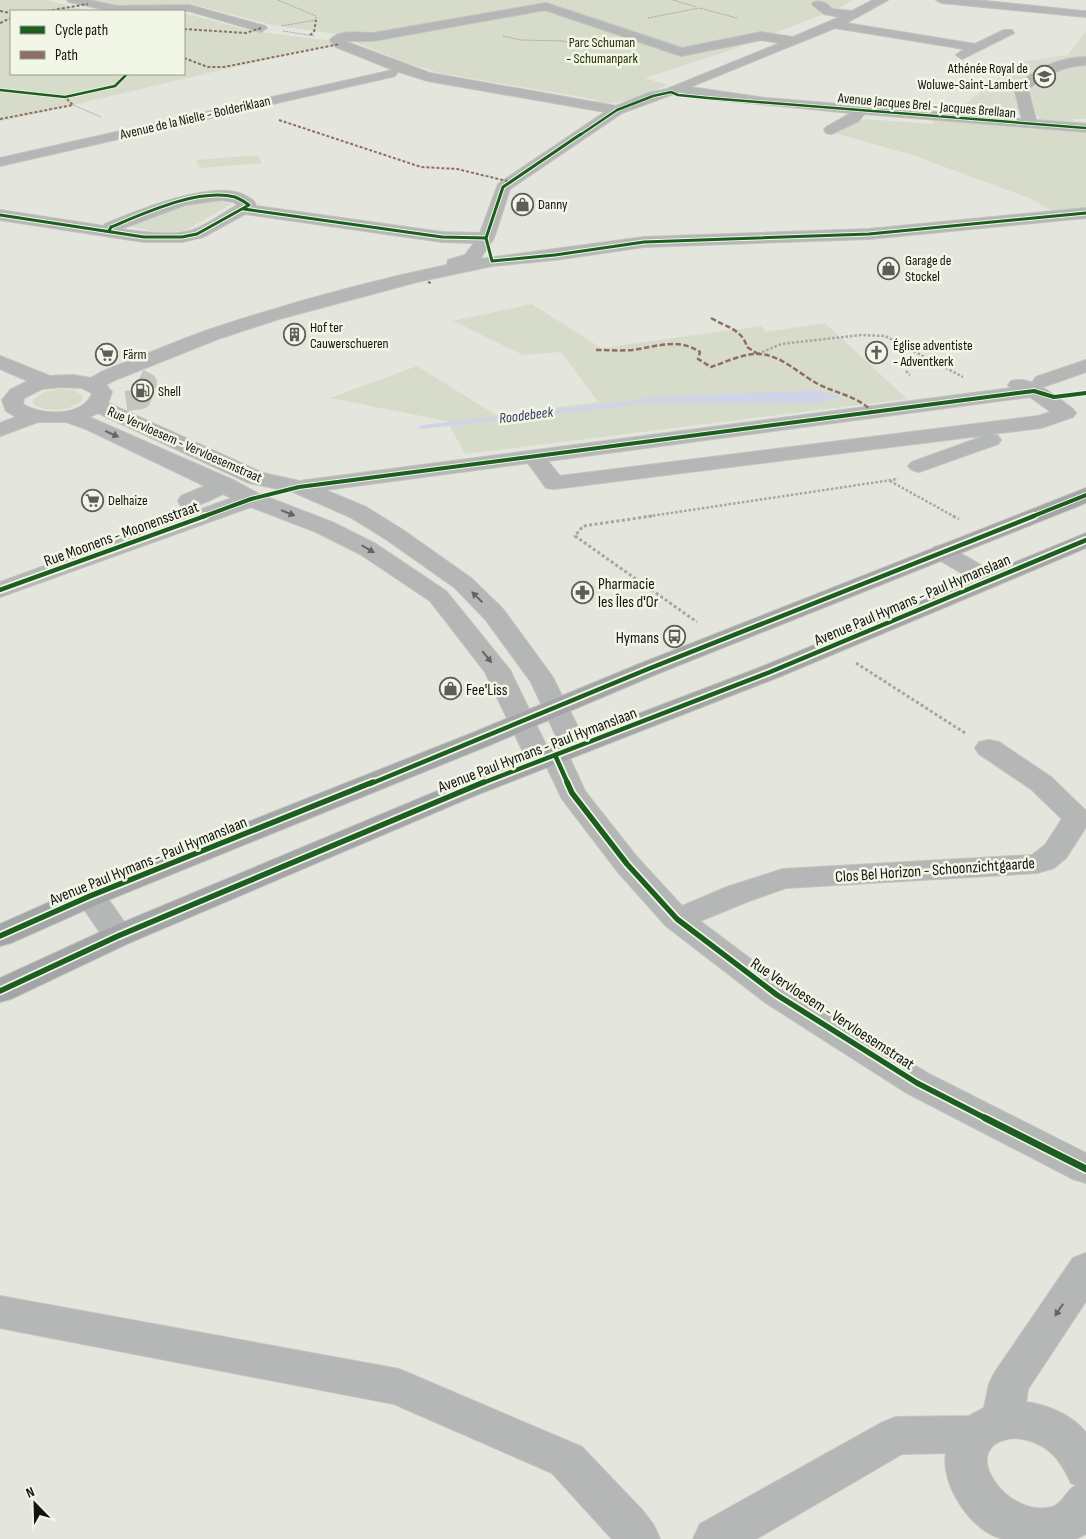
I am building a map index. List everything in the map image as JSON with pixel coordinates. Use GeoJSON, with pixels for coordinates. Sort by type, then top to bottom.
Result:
{"type":"FeatureCollection","features":[{"type":"Feature","properties":{"kind":"main road","name":"Avenue Paul Hymans - Paul Hymanslaan"},"geometry":{"type":"LineString","coordinates":[[0,936],[90,896],[657,665],[1086,495]]}},
{"type":"Feature","properties":{"kind":"main road","name":"Avenue Paul Hymans - Paul Hymanslaan"},"geometry":{"type":"LineString","coordinates":[[0,991],[118,936],[454,794],[770,672],[1086,540]]}},
{"type":"Feature","properties":{"kind":"street"},"geometry":{"type":"LineString","coordinates":[[73,0],[117,9],[189,8],[261,28]]}},
{"type":"Feature","properties":{"kind":"street"},"geometry":{"type":"LineString","coordinates":[[804,0],[823,6],[828,12],[854,15]]}},
{"type":"Feature","properties":{"kind":"street"},"geometry":{"type":"LineString","coordinates":[[415,277],[421,273],[471,259],[486,238],[503,187],[617,110],[652,96],[674,90],[706,60],[794,41],[854,15],[881,0]]}},
{"type":"Feature","properties":{"kind":"street"},"geometry":{"type":"LineString","coordinates":[[942,0],[1083,14]]}},
{"type":"Feature","properties":{"kind":"street"},"geometry":{"type":"LineString","coordinates":[[818,4],[831,1]]}},
{"type":"Feature","properties":{"kind":"street"},"geometry":{"type":"LineString","coordinates":[[617,110],[428,77],[405,70],[340,44],[336,40],[355,36],[374,37],[546,6],[681,52],[761,36],[794,41]]}},
{"type":"Feature","properties":{"kind":"street"},"geometry":{"type":"LineString","coordinates":[[834,24],[977,48]]}},
{"type":"Feature","properties":{"kind":"street"},"geometry":{"type":"LineString","coordinates":[[953,60],[1008,32]]}},
{"type":"Feature","properties":{"kind":"street"},"geometry":{"type":"LineString","coordinates":[[1030,124],[1021,88],[1053,65],[1073,61],[1086,61]]}},
{"type":"Feature","properties":{"kind":"street","name":"Avenue de la Nielle - Bolderiklaan"},"geometry":{"type":"LineString","coordinates":[[0,162],[391,73]]}},
{"type":"Feature","properties":{"kind":"street","name":"Avenue Jacques Brel - Jacques Brellaan"},"geometry":{"type":"LineString","coordinates":[[674,90],[691,97],[1086,128]]}},
{"type":"Feature","properties":{"kind":"street"},"geometry":{"type":"LineString","coordinates":[[831,130],[854,118],[859,110]]}},
{"type":"Feature","properties":{"kind":"street"},"geometry":{"type":"LineString","coordinates":[[0,215],[144,238],[182,237],[197,234],[211,228],[249,205],[238,198],[209,196],[196,198],[130,219],[111,227],[109,231]]}},
{"type":"Feature","properties":{"kind":"street"},"geometry":{"type":"LineString","coordinates":[[244,209],[442,237],[486,238]]}},
{"type":"Feature","properties":{"kind":"street"},"geometry":{"type":"LineString","coordinates":[[2,383],[11,405],[20,413],[34,417],[67,416],[86,411],[96,397],[99,380],[212,335],[273,315],[415,277],[492,261],[555,255],[644,242],[869,234],[1086,214]]}},
{"type":"Feature","properties":{"kind":"street"},"geometry":{"type":"LineString","coordinates":[[486,238],[492,261]]}},
{"type":"Feature","properties":{"kind":"street"},"geometry":{"type":"LineString","coordinates":[[1086,358],[1078,361],[1086,365]]}},
{"type":"Feature","properties":{"kind":"street"},"geometry":{"type":"LineString","coordinates":[[0,362],[48,382]]}},
{"type":"Feature","properties":{"kind":"street"},"geometry":{"type":"LineString","coordinates":[[299,487],[950,402],[1038,386],[1086,365]]}},
{"type":"Feature","properties":{"kind":"street"},"geometry":{"type":"LineString","coordinates":[[121,371],[139,379]]}},
{"type":"Feature","properties":{"kind":"street"},"geometry":{"type":"LineString","coordinates":[[919,466],[1066,413],[1038,386],[1003,378],[942,385],[943,396],[950,402]]}},
{"type":"Feature","properties":{"kind":"street"},"geometry":{"type":"LineString","coordinates":[[11,405],[31,387],[48,382],[77,381],[96,397],[126,401]]}},
{"type":"Feature","properties":{"kind":"street","name":"Rue Vervloesem - Vervloesemstraat"},"geometry":{"type":"LineString","coordinates":[[96,397],[257,478],[299,487],[358,512],[463,583],[494,614],[543,681],[570,737],[555,755]]}},
{"type":"Feature","properties":{"kind":"street","name":"Rue Vervloesem - Vervloesemstraat"},"geometry":{"type":"LineString","coordinates":[[67,416],[92,425],[225,485],[251,499],[324,527],[368,549],[438,596],[497,670],[536,752],[555,755]]}},
{"type":"Feature","properties":{"kind":"street"},"geometry":{"type":"LineString","coordinates":[[0,430],[34,417]]}},
{"type":"Feature","properties":{"kind":"street"},"geometry":{"type":"LineString","coordinates":[[534,457],[554,483],[1041,422]]}},
{"type":"Feature","properties":{"kind":"street"},"geometry":{"type":"LineString","coordinates":[[581,450],[600,477]]}},
{"type":"Feature","properties":{"kind":"street"},"geometry":{"type":"LineString","coordinates":[[189,501],[225,485]]}},
{"type":"Feature","properties":{"kind":"street","name":"Rue Moonens - Moonensstraat"},"geometry":{"type":"LineString","coordinates":[[0,590],[251,499]]}},
{"type":"Feature","properties":{"kind":"street"},"geometry":{"type":"LineString","coordinates":[[324,527],[358,512]]}},
{"type":"Feature","properties":{"kind":"street","name":"Avenue Paul Hymans - Paul Hymanslaan"},"geometry":{"type":"LineString","coordinates":[[942,552],[990,580]]}},
{"type":"Feature","properties":{"kind":"street","name":"Clos Bel Horizon - Schoonzichtgaarde"},"geometry":{"type":"LineString","coordinates":[[677,919],[738,894],[783,879],[1036,864],[1047,861],[1077,818],[1041,782],[989,748]]}},
{"type":"Feature","properties":{"kind":"street","name":"Rue Vervloesem - Vervloesemstraat"},"geometry":{"type":"LineString","coordinates":[[555,755],[572,793],[628,864],[677,919],[777,995],[917,1083],[1086,1169]]}},
{"type":"Feature","properties":{"kind":"street","name":"Avenue Paul Hymans - Paul Hymanslaan"},"geometry":{"type":"LineString","coordinates":[[90,896],[118,936]]}},
{"type":"Feature","properties":{"kind":"street"},"geometry":{"type":"LineString","coordinates":[[715,1539],[896,1436],[989,1427],[1029,1420],[1050,1428],[1064,1437],[1085,1473],[1076,1517],[1058,1526],[1042,1528],[1029,1527],[1006,1520],[983,1503],[967,1477],[965,1463],[967,1450],[989,1427],[1009,1384],[1086,1269]]}},
{"type":"Feature","properties":{"kind":"street"},"geometry":{"type":"LineString","coordinates":[[0,1312],[399,1387],[566,1460],[628,1525],[638,1539]]}},
{"type":"Feature","properties":{"kind":"path"},"geometry":{"type":"LineString","coordinates":[[261,28],[316,20],[316,16],[278,0]]}},
{"type":"Feature","properties":{"kind":"path"},"geometry":{"type":"LineString","coordinates":[[673,0],[741,19]]}},
{"type":"Feature","properties":{"kind":"path"},"geometry":{"type":"LineString","coordinates":[[661,16],[699,8]]}},
{"type":"Feature","properties":{"kind":"path"},"geometry":{"type":"LineString","coordinates":[[261,28],[340,38]]}},
{"type":"Feature","properties":{"kind":"path"},"geometry":{"type":"LineString","coordinates":[[503,36],[521,40],[563,41],[601,49]]}},
{"type":"Feature","properties":{"kind":"path"},"geometry":{"type":"LineString","coordinates":[[73,105],[93,114]]}},
{"type":"Feature","properties":{"kind":"path"},"geometry":{"type":"LineString","coordinates":[[758,354],[781,344],[860,335],[885,336],[973,382]]}},
{"type":"Feature","properties":{"kind":"path"},"geometry":{"type":"LineString","coordinates":[[906,371],[910,375]]}},
{"type":"Feature","properties":{"kind":"path"},"geometry":{"type":"LineString","coordinates":[[703,626],[575,536],[583,526],[889,481],[954,516]]}},
{"type":"Feature","properties":{"kind":"path"},"geometry":{"type":"LineString","coordinates":[[855,663],[989,748]]}},
{"type":"Feature","properties":{"kind":"shaded area","name":"Athénée Royal de Woluwe-Saint-Lambert"},"geometry":{"type":"Polygon","coordinates":[[[1086,31],[1086,119],[956,111],[1020,62],[1068,55],[1086,31]]]}},
{"type":"Feature","properties":{"kind":"green space"},"geometry":{"type":"Polygon","coordinates":[[[0,0],[47,0],[85,10],[10,10],[10,75],[185,75],[185,13],[252,31],[342,42],[0,122],[0,0]]]}},
{"type":"Feature","properties":{"kind":"green space","name":"Parc Schuman - Schumanpark"},"geometry":{"type":"Polygon","coordinates":[[[90,0],[853,0],[839,8],[728,51],[645,78],[668,85],[632,99],[614,103],[594,103],[598,100],[439,73],[404,62],[335,34],[272,25],[199,6],[119,6],[90,0]]]}},
{"type":"Feature","properties":{"kind":"green space"},"geometry":{"type":"Polygon","coordinates":[[[1031,93],[1086,99],[1086,119],[1074,119],[1074,121],[1086,122],[1086,124],[1040,121],[1031,93]]]}},
{"type":"Feature","properties":{"kind":"green space"},"geometry":{"type":"Polygon","coordinates":[[[865,119],[932,124],[935,121],[1086,133],[1086,208],[1053,211],[1029,198],[912,155],[834,133],[865,119]]]}},
{"type":"Feature","properties":{"kind":"green space"},"geometry":{"type":"Polygon","coordinates":[[[258,155],[262,163],[200,168],[196,160],[258,155]]]}},
{"type":"Feature","properties":{"kind":"green space"},"geometry":{"type":"Polygon","coordinates":[[[213,200],[231,204],[185,231],[159,233],[129,226],[196,202],[213,200]]]}},
{"type":"Feature","properties":{"kind":"green space"},"geometry":{"type":"Polygon","coordinates":[[[532,304],[601,348],[761,326],[766,332],[825,323],[907,399],[465,454],[447,421],[330,398],[417,366],[496,415],[598,402],[561,352],[523,355],[453,321],[532,304]]]}},
{"type":"Feature","properties":{"kind":"green space"},"geometry":{"type":"Polygon","coordinates":[[[58,389],[74,390],[83,396],[83,399],[73,406],[59,410],[45,409],[34,404],[33,400],[44,392],[58,389]]]}},
{"type":"Feature","properties":{"kind":"water"},"geometry":{"type":"Polygon","coordinates":[[[815,390],[840,396],[824,403],[630,403],[642,398],[815,390]]]}},
{"type":"Feature","properties":{"kind":"waterway","name":"Roodebeek"},"geometry":{"type":"LineString","coordinates":[[422,427],[630,403]]}},
{"type":"Feature","properties":{"kind":"tunnel"},"geometry":{"type":"LineString","coordinates":[[126,401],[141,399],[147,383],[139,379]]}},
{"type":"Feature","properties":{"kind":"marked path"},"geometry":{"type":"LineString","coordinates":[[53,10],[88,4]]}},
{"type":"Feature","properties":{"kind":"marked path"},"geometry":{"type":"LineString","coordinates":[[0,11],[10,13]]}},
{"type":"Feature","properties":{"kind":"marked path"},"geometry":{"type":"LineString","coordinates":[[0,23],[10,18]]}},
{"type":"Feature","properties":{"kind":"marked path"},"geometry":{"type":"LineString","coordinates":[[310,35],[314,32],[316,20]]}},
{"type":"Feature","properties":{"kind":"marked path"},"geometry":{"type":"LineString","coordinates":[[185,29],[246,33],[261,28]]}},
{"type":"Feature","properties":{"kind":"marked path"},"geometry":{"type":"LineString","coordinates":[[185,58],[208,67],[224,67],[340,44]]}},
{"type":"Feature","properties":{"kind":"marked path"},"geometry":{"type":"LineString","coordinates":[[0,119],[73,105],[65,97]]}},
{"type":"Feature","properties":{"kind":"marked path"},"geometry":{"type":"LineString","coordinates":[[279,120],[421,167],[457,169],[511,182]]}},
{"type":"Feature","properties":{"kind":"marked path"},"geometry":{"type":"LineString","coordinates":[[711,318],[742,335],[747,347],[758,354]]}},
{"type":"Feature","properties":{"kind":"marked path"},"geometry":{"type":"LineString","coordinates":[[596,350],[632,350],[659,344],[684,344],[700,352],[698,359],[711,367],[749,355],[768,355],[784,362],[820,385],[855,398],[873,412]]}},
{"type":"Feature","properties":{"kind":"cycle path"},"geometry":{"type":"LineString","coordinates":[[0,90],[65,97],[115,86],[126,75]]}},
{"type":"Feature","properties":{"kind":"cycle path"},"geometry":{"type":"LineString","coordinates":[[1086,128],[708,98],[678,95],[671,92],[653,96],[617,110],[503,187],[486,238],[492,261],[555,255],[644,242],[869,234],[1086,213]]}},
{"type":"Feature","properties":{"kind":"cycle path"},"geometry":{"type":"LineString","coordinates":[[0,215],[144,237],[182,237],[197,234],[249,205],[237,198],[221,195],[202,197],[182,201],[141,215],[111,227],[109,231]]}},
{"type":"Feature","properties":{"kind":"cycle path"},"geometry":{"type":"LineString","coordinates":[[244,209],[442,237],[486,238]]}},
{"type":"Feature","properties":{"kind":"cycle path"},"geometry":{"type":"LineString","coordinates":[[0,590],[251,499],[299,487],[1034,391],[1054,397],[1086,393]]}},
{"type":"Feature","properties":{"kind":"cycle path"},"geometry":{"type":"LineString","coordinates":[[0,936],[90,896],[481,739],[648,669],[1086,495]]}},
{"type":"Feature","properties":{"kind":"cycle path"},"geometry":{"type":"LineString","coordinates":[[0,991],[118,936],[464,790],[770,672],[1086,540]]}},
{"type":"Feature","properties":{"kind":"cycle path"},"geometry":{"type":"LineString","coordinates":[[555,755],[572,793],[627,864],[677,919],[777,995],[917,1083],[1086,1169]]}},
{"type":"Feature","properties":{"kind":"place","name":"Athénée Royal de Woluwe-Saint-Lambert"},"geometry":{"type":"Point","coordinates":[1044,76]}},
{"type":"Feature","properties":{"kind":"place","name":"Danny"},"geometry":{"type":"Point","coordinates":[522,204]}},
{"type":"Feature","properties":{"kind":"place","name":"Garage de Stockel"},"geometry":{"type":"Point","coordinates":[889,268]}},
{"type":"Feature","properties":{"kind":"place","name":"Hof ter Cauwerschueren"},"geometry":{"type":"Point","coordinates":[294,335]}},
{"type":"Feature","properties":{"kind":"place","name":"Église adventiste - Adventkerk"},"geometry":{"type":"Point","coordinates":[877,353]}},
{"type":"Feature","properties":{"kind":"place","name":"Färm"},"geometry":{"type":"Point","coordinates":[107,354]}},
{"type":"Feature","properties":{"kind":"place","name":"Shell"},"geometry":{"type":"Point","coordinates":[142,391]}},
{"type":"Feature","properties":{"kind":"place","name":"Delhaize"},"geometry":{"type":"Point","coordinates":[92,500]}},
{"type":"Feature","properties":{"kind":"place","name":"Pharmacie les Îles d'Or"},"geometry":{"type":"Point","coordinates":[582,592]}},
{"type":"Feature","properties":{"kind":"place","name":"Hymans"},"geometry":{"type":"Point","coordinates":[675,637]}},
{"type":"Feature","properties":{"kind":"place","name":"Fee'Liss"},"geometry":{"type":"Point","coordinates":[450,689]}}]}
